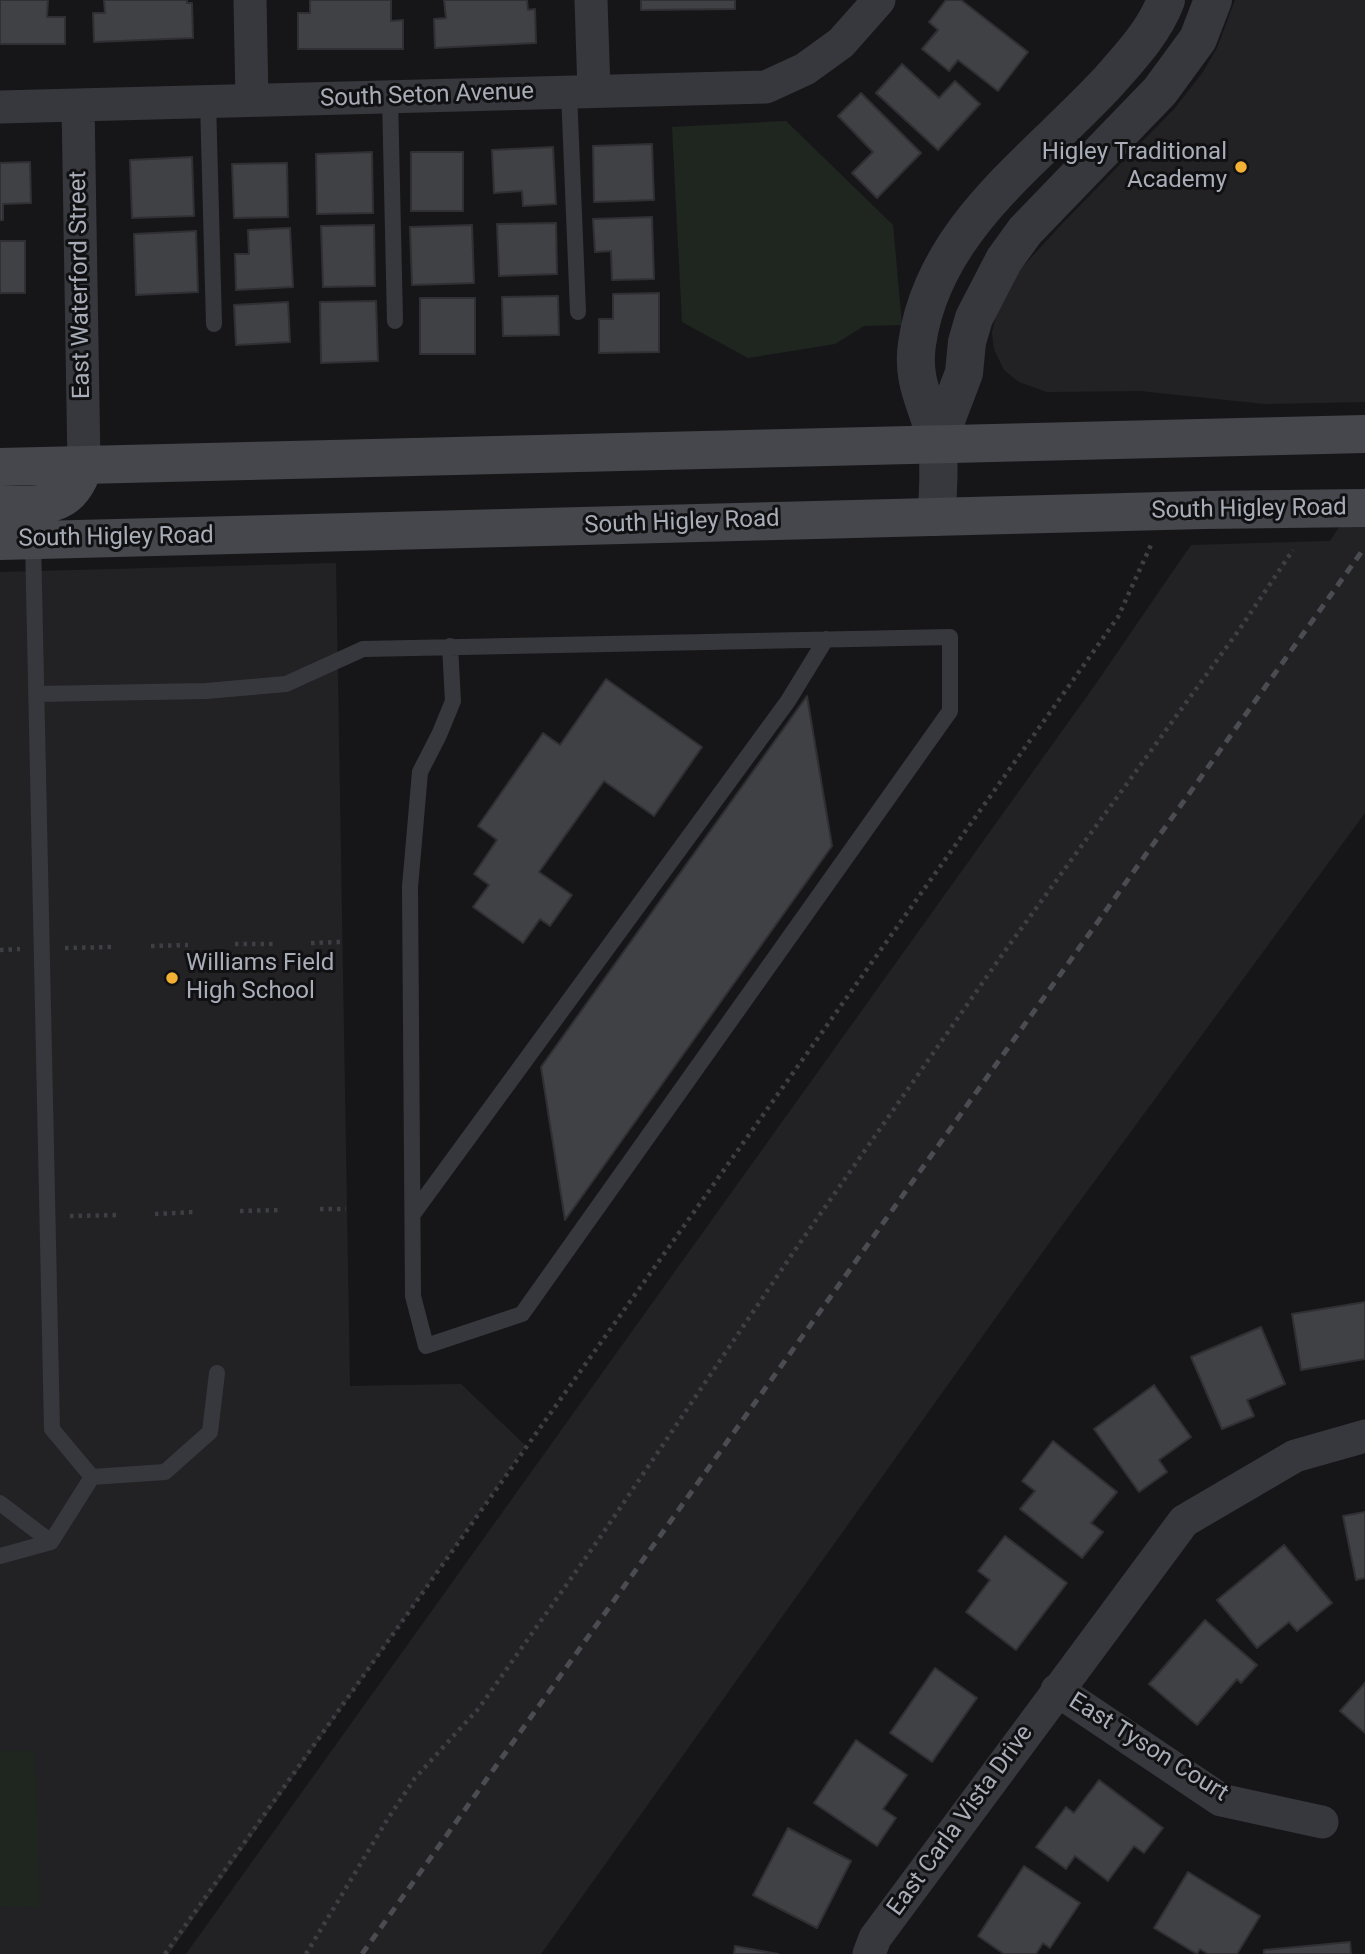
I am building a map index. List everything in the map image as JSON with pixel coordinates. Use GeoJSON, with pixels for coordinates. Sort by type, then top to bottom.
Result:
{"type":"FeatureCollection","features":[{"type":"Feature","properties":{"kind":"main road"},"geometry":{"type":"LineString","coordinates":[[0,467],[1365,434]]}},
{"type":"Feature","properties":{"kind":"main road"},"geometry":{"type":"LineString","coordinates":[[0,505],[59,501],[74,490],[84,465]]}},
{"type":"Feature","properties":{"kind":"main road","name":"South Higley Road"},"geometry":{"type":"LineString","coordinates":[[16,540],[1365,508]]}},
{"type":"Feature","properties":{"kind":"street"},"geometry":{"type":"LineString","coordinates":[[250,0],[252,100]]}},
{"type":"Feature","properties":{"kind":"street"},"geometry":{"type":"LineString","coordinates":[[581,92],[591,0]]}},
{"type":"Feature","properties":{"kind":"street","name":"South Seton Avenue"},"geometry":{"type":"LineString","coordinates":[[0,107],[766,87],[805,69],[841,43],[879,0]]}},
{"type":"Feature","properties":{"kind":"street"},"geometry":{"type":"LineString","coordinates":[[937,517],[937,444],[916,379],[916,346],[924,308],[946,259],[973,219],[1133,54],[1160,17],[1166,0]]}},
{"type":"Feature","properties":{"kind":"street"},"geometry":{"type":"LineString","coordinates":[[937,444],[964,373],[967,342],[974,318],[1003,260],[1025,231],[1160,91],[1198,39],[1213,0]]}},
{"type":"Feature","properties":{"kind":"street","name":"East Waterford Street"},"geometry":{"type":"LineString","coordinates":[[78,105],[84,465]]}},
{"type":"Feature","properties":{"kind":"street","name":"East Carla Vista Drive"},"geometry":{"type":"LineString","coordinates":[[869,1954],[875,1938],[1184,1521],[1295,1457],[1365,1436]]}},
{"type":"Feature","properties":{"kind":"street","name":"East Tyson Court"},"geometry":{"type":"LineString","coordinates":[[1057,1690],[1222,1800],[1322,1822]]}},
{"type":"Feature","properties":{"kind":"lane"},"geometry":{"type":"LineString","coordinates":[[578,312],[581,92]]}},
{"type":"Feature","properties":{"kind":"lane"},"geometry":{"type":"LineString","coordinates":[[390,97],[395,321]]}},
{"type":"Feature","properties":{"kind":"lane"},"geometry":{"type":"LineString","coordinates":[[208,101],[214,324]]}},
{"type":"Feature","properties":{"kind":"lane"},"geometry":{"type":"LineString","coordinates":[[16,540],[36,694],[52,1429],[92,1478]]}},
{"type":"Feature","properties":{"kind":"lane"},"geometry":{"type":"LineString","coordinates":[[36,694],[206,691],[286,684],[363,649],[450,646],[950,637],[950,711],[522,1314],[426,1346],[414,1296],[410,887],[420,772],[453,701],[450,646]]}},
{"type":"Feature","properties":{"kind":"lane"},"geometry":{"type":"LineString","coordinates":[[413,1214],[788,701],[826,639]]}},
{"type":"Feature","properties":{"kind":"lane"},"geometry":{"type":"LineString","coordinates":[[92,1478],[165,1472],[210,1432],[217,1373]]}},
{"type":"Feature","properties":{"kind":"lane"},"geometry":{"type":"LineString","coordinates":[[0,1556],[51,1542],[92,1478]]}},
{"type":"Feature","properties":{"kind":"lane"},"geometry":{"type":"LineString","coordinates":[[0,1503],[51,1542]]}},
{"type":"Feature","properties":{"kind":"path"},"geometry":{"type":"LineString","coordinates":[[165,1954],[1118,617],[1166,511]]}},
{"type":"Feature","properties":{"kind":"path"},"geometry":{"type":"LineString","coordinates":[[306,1954],[415,1778],[487,1696],[599,1539],[795,1250],[994,966],[1239,630],[1293,550]]}},
{"type":"Feature","properties":{"kind":"path"},"geometry":{"type":"LineString","coordinates":[[311,943],[340,942]]}},
{"type":"Feature","properties":{"kind":"path"},"geometry":{"type":"LineString","coordinates":[[235,944],[275,944]]}},
{"type":"Feature","properties":{"kind":"path"},"geometry":{"type":"LineString","coordinates":[[151,946],[188,945]]}},
{"type":"Feature","properties":{"kind":"path"},"geometry":{"type":"LineString","coordinates":[[60,948],[113,947]]}},
{"type":"Feature","properties":{"kind":"path"},"geometry":{"type":"LineString","coordinates":[[0,950],[22,949]]}},
{"type":"Feature","properties":{"kind":"path"},"geometry":{"type":"LineString","coordinates":[[320,1209],[346,1209]]}},
{"type":"Feature","properties":{"kind":"path"},"geometry":{"type":"LineString","coordinates":[[240,1211],[281,1210]]}},
{"type":"Feature","properties":{"kind":"path"},"geometry":{"type":"LineString","coordinates":[[155,1214],[194,1212]]}},
{"type":"Feature","properties":{"kind":"path"},"geometry":{"type":"LineString","coordinates":[[65,1216],[118,1215]]}},
{"type":"Feature","properties":{"kind":"shaded area","name":"Higley Traditional Academy"},"geometry":{"type":"Polygon","coordinates":[[[1235,0],[1365,0],[1365,402],[1265,404],[1140,391],[1047,392],[1019,382],[1004,370],[994,349],[992,333],[997,311],[1016,274],[1175,108],[1203,72],[1217,48],[1235,0]]]}},
{"type":"Feature","properties":{"kind":"shaded area"},"geometry":{"type":"Polygon","coordinates":[[[786,121],[893,225],[902,325],[864,326],[835,344],[748,358],[682,322],[672,127],[786,121]]]}},
{"type":"Feature","properties":{"kind":"shaded area"},"geometry":{"type":"Polygon","coordinates":[[[1365,487],[1365,813],[1052,1239],[541,1954],[186,1954],[1095,685],[1191,545],[1330,541],[1365,487]]]}},
{"type":"Feature","properties":{"kind":"shaded area","name":"Williams Field High School"},"geometry":{"type":"Polygon","coordinates":[[[336,563],[350,1386],[461,1384],[526,1446],[169,1954],[0,1954],[0,572],[336,563]]]}},
{"type":"Feature","properties":{"kind":"shaded area"},"geometry":{"type":"Polygon","coordinates":[[[0,1751],[35,1751],[40,1906],[0,1907],[0,1751]]]}},
{"type":"Feature","properties":{"kind":"building"},"geometry":{"type":"Polygon","coordinates":[[[0,0],[48,0],[47,17],[65,17],[65,44],[0,44],[0,0]]]}},
{"type":"Feature","properties":{"kind":"building"},"geometry":{"type":"Polygon","coordinates":[[[104,0],[187,0],[187,3],[192,3],[193,38],[94,42],[93,13],[105,13],[104,0]]]}},
{"type":"Feature","properties":{"kind":"building"},"geometry":{"type":"Polygon","coordinates":[[[310,0],[391,0],[391,21],[403,20],[403,49],[298,49],[298,13],[310,13],[310,0]]]}},
{"type":"Feature","properties":{"kind":"building"},"geometry":{"type":"Polygon","coordinates":[[[444,0],[527,0],[528,10],[535,9],[536,43],[435,48],[434,19],[446,18],[444,0]]]}},
{"type":"Feature","properties":{"kind":"building"},"geometry":{"type":"Polygon","coordinates":[[[641,0],[735,0],[735,9],[641,10],[641,0]]]}},
{"type":"Feature","properties":{"kind":"building"},"geometry":{"type":"Polygon","coordinates":[[[946,0],[961,0],[1028,52],[998,91],[958,60],[949,71],[922,49],[938,30],[929,22],[946,0]]]}},
{"type":"Feature","properties":{"kind":"building"},"geometry":{"type":"Polygon","coordinates":[[[902,64],[939,98],[955,81],[980,104],[938,150],[876,93],[902,64]]]}},
{"type":"Feature","properties":{"kind":"building"},"geometry":{"type":"Polygon","coordinates":[[[861,93],[921,153],[877,198],[852,173],[873,152],[838,116],[861,93]]]}},
{"type":"Feature","properties":{"kind":"building"},"geometry":{"type":"Polygon","coordinates":[[[652,144],[654,200],[594,202],[593,146],[652,144]]]}},
{"type":"Feature","properties":{"kind":"building"},"geometry":{"type":"Polygon","coordinates":[[[553,147],[556,204],[523,206],[522,191],[494,193],[492,150],[553,147]]]}},
{"type":"Feature","properties":{"kind":"building"},"geometry":{"type":"Polygon","coordinates":[[[372,152],[373,213],[317,214],[316,154],[372,152]]]}},
{"type":"Feature","properties":{"kind":"building"},"geometry":{"type":"Polygon","coordinates":[[[411,152],[463,152],[463,211],[411,211],[411,152]]]}},
{"type":"Feature","properties":{"kind":"building"},"geometry":{"type":"Polygon","coordinates":[[[192,157],[194,216],[132,218],[130,160],[192,157]]]}},
{"type":"Feature","properties":{"kind":"building"},"geometry":{"type":"Polygon","coordinates":[[[30,162],[31,203],[3,204],[3,220],[0,220],[0,163],[30,162]]]}},
{"type":"Feature","properties":{"kind":"building"},"geometry":{"type":"Polygon","coordinates":[[[287,163],[288,217],[234,218],[232,164],[287,163]]]}},
{"type":"Feature","properties":{"kind":"building"},"geometry":{"type":"Polygon","coordinates":[[[652,217],[654,279],[612,280],[611,251],[595,252],[593,219],[652,217]]]}},
{"type":"Feature","properties":{"kind":"building"},"geometry":{"type":"Polygon","coordinates":[[[556,223],[557,274],[499,276],[497,224],[556,223]]]}},
{"type":"Feature","properties":{"kind":"building"},"geometry":{"type":"Polygon","coordinates":[[[374,225],[375,286],[323,287],[321,226],[374,225]]]}},
{"type":"Feature","properties":{"kind":"building"},"geometry":{"type":"Polygon","coordinates":[[[472,225],[474,283],[412,285],[410,227],[472,225]]]}},
{"type":"Feature","properties":{"kind":"building"},"geometry":{"type":"Polygon","coordinates":[[[290,228],[293,287],[236,290],[235,254],[249,254],[248,230],[290,228]]]}},
{"type":"Feature","properties":{"kind":"building"},"geometry":{"type":"Polygon","coordinates":[[[196,231],[198,292],[136,295],[134,234],[196,231]]]}},
{"type":"Feature","properties":{"kind":"building"},"geometry":{"type":"Polygon","coordinates":[[[0,241],[25,241],[25,293],[0,293],[0,241]]]}},
{"type":"Feature","properties":{"kind":"building"},"geometry":{"type":"Polygon","coordinates":[[[659,293],[659,352],[599,353],[599,319],[613,319],[613,294],[659,293]]]}},
{"type":"Feature","properties":{"kind":"building"},"geometry":{"type":"Polygon","coordinates":[[[558,296],[559,335],[503,336],[502,297],[558,296]]]}},
{"type":"Feature","properties":{"kind":"building"},"geometry":{"type":"Polygon","coordinates":[[[420,298],[475,298],[475,354],[420,354],[420,298]]]}},
{"type":"Feature","properties":{"kind":"building"},"geometry":{"type":"Polygon","coordinates":[[[376,301],[378,361],[321,363],[320,302],[376,301]]]}},
{"type":"Feature","properties":{"kind":"building"},"geometry":{"type":"Polygon","coordinates":[[[288,302],[290,342],[236,345],[234,305],[288,302]]]}},
{"type":"Feature","properties":{"kind":"building"},"geometry":{"type":"Polygon","coordinates":[[[606,679],[702,747],[654,816],[604,781],[539,872],[572,895],[550,926],[540,919],[523,943],[473,907],[489,885],[474,874],[497,840],[478,826],[543,733],[560,745],[606,679]]]}},
{"type":"Feature","properties":{"kind":"building"},"geometry":{"type":"Polygon","coordinates":[[[807,696],[832,846],[565,1220],[541,1067],[807,696]]]}},
{"type":"Feature","properties":{"kind":"building"},"geometry":{"type":"Polygon","coordinates":[[[1365,1302],[1365,1359],[1301,1370],[1292,1314],[1365,1302]]]}},
{"type":"Feature","properties":{"kind":"building"},"geometry":{"type":"Polygon","coordinates":[[[1261,1327],[1285,1384],[1247,1400],[1254,1416],[1222,1429],[1191,1357],[1261,1327]]]}},
{"type":"Feature","properties":{"kind":"building"},"geometry":{"type":"Polygon","coordinates":[[[1154,1385],[1191,1437],[1159,1460],[1167,1472],[1139,1492],[1094,1429],[1154,1385]]]}},
{"type":"Feature","properties":{"kind":"building"},"geometry":{"type":"Polygon","coordinates":[[[1053,1441],[1117,1492],[1091,1523],[1103,1532],[1082,1558],[1020,1509],[1035,1491],[1022,1481],[1053,1441]]]}},
{"type":"Feature","properties":{"kind":"building"},"geometry":{"type":"Polygon","coordinates":[[[1365,1512],[1365,1578],[1356,1580],[1343,1516],[1365,1512]]]}},
{"type":"Feature","properties":{"kind":"building"},"geometry":{"type":"Polygon","coordinates":[[[1005,1536],[1067,1583],[1016,1650],[966,1612],[990,1580],[978,1571],[1005,1536]]]}},
{"type":"Feature","properties":{"kind":"building"},"geometry":{"type":"Polygon","coordinates":[[[1284,1545],[1332,1603],[1297,1631],[1289,1622],[1257,1648],[1217,1600],[1284,1545]]]}},
{"type":"Feature","properties":{"kind":"building"},"geometry":{"type":"Polygon","coordinates":[[[1205,1620],[1257,1665],[1241,1683],[1237,1679],[1197,1725],[1149,1684],[1205,1620]]]}},
{"type":"Feature","properties":{"kind":"building"},"geometry":{"type":"Polygon","coordinates":[[[935,1668],[977,1698],[932,1762],[890,1733],[935,1668]]]}},
{"type":"Feature","properties":{"kind":"building"},"geometry":{"type":"Polygon","coordinates":[[[1365,1683],[1365,1733],[1340,1711],[1365,1683]]]}},
{"type":"Feature","properties":{"kind":"building"},"geometry":{"type":"Polygon","coordinates":[[[856,1740],[907,1775],[883,1809],[896,1818],[877,1846],[814,1803],[856,1740]]]}},
{"type":"Feature","properties":{"kind":"building"},"geometry":{"type":"Polygon","coordinates":[[[1099,1780],[1163,1828],[1144,1853],[1134,1846],[1108,1881],[1075,1856],[1066,1869],[1036,1847],[1066,1807],[1074,1813],[1099,1780]]]}},
{"type":"Feature","properties":{"kind":"building"},"geometry":{"type":"Polygon","coordinates":[[[788,1828],[851,1861],[817,1928],[753,1895],[788,1828]]]}},
{"type":"Feature","properties":{"kind":"building"},"geometry":{"type":"Polygon","coordinates":[[[1024,1866],[1080,1903],[1050,1948],[1043,1943],[1036,1954],[1004,1954],[978,1936],[1024,1866]]]}},
{"type":"Feature","properties":{"kind":"building"},"geometry":{"type":"Polygon","coordinates":[[[1188,1872],[1260,1916],[1237,1954],[1208,1954],[1200,1949],[1197,1954],[1154,1928],[1188,1872]]]}},
{"type":"Feature","properties":{"kind":"building"},"geometry":{"type":"Polygon","coordinates":[[[1350,1942],[1351,1954],[1264,1954],[1264,1950],[1350,1942]]]}},
{"type":"Feature","properties":{"kind":"building"},"geometry":{"type":"Polygon","coordinates":[[[735,1946],[778,1954],[734,1954],[735,1946]]]}},
{"type":"Feature","properties":{"kind":"railway"},"geometry":{"type":"LineString","coordinates":[[362,1954],[1365,547]]}},
{"type":"Feature","properties":{"kind":"place","name":"Higley Traditional Academy"},"geometry":{"type":"Point","coordinates":[1241,167]}},
{"type":"Feature","properties":{"kind":"place","name":"Williams Field High School"},"geometry":{"type":"Point","coordinates":[172,978]}}]}
